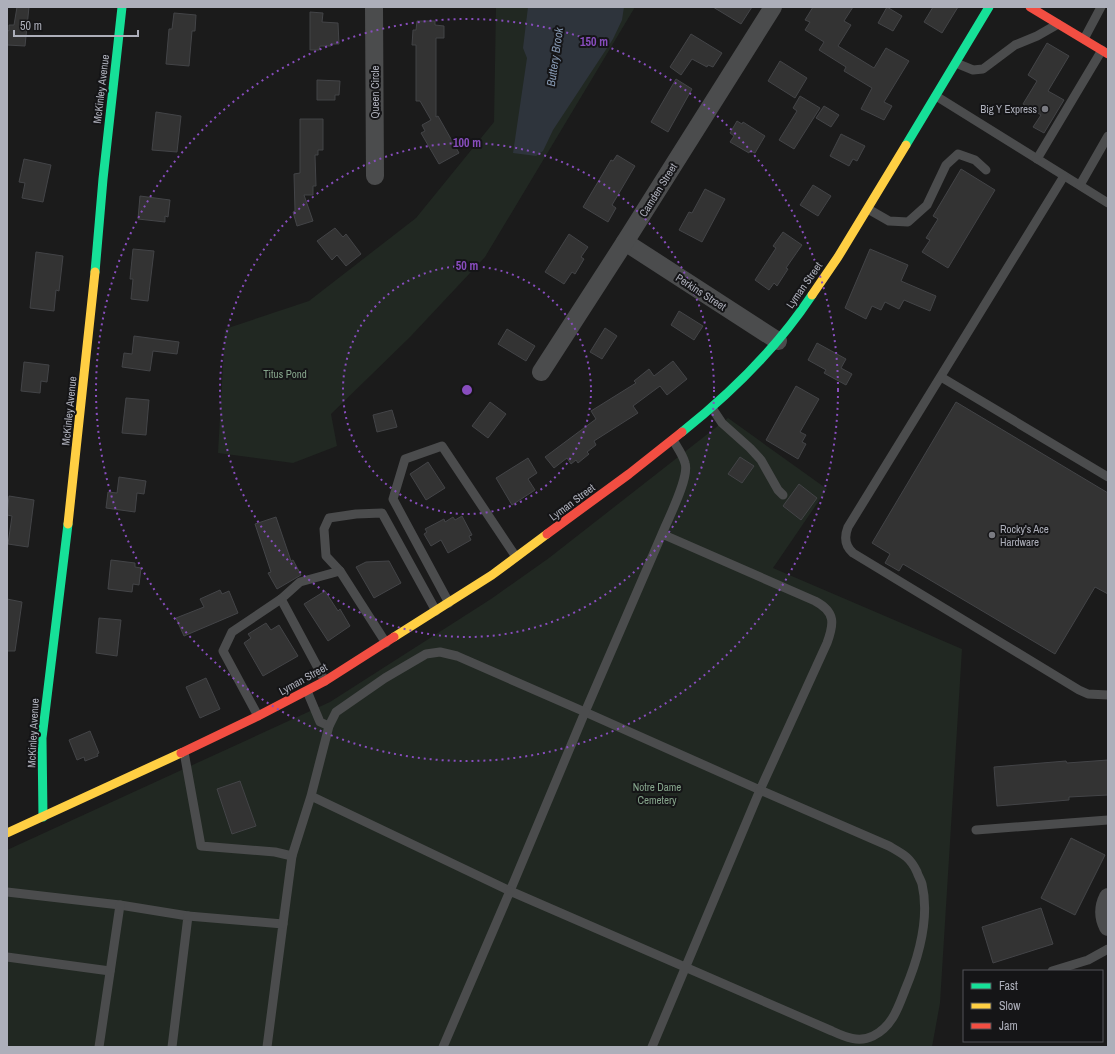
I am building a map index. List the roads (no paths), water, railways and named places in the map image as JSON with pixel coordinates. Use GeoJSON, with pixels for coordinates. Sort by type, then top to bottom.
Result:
{"type":"FeatureCollection","features":[{"type":"Feature","properties":{"kind":"main road","name":"McKinley Avenue"},"geometry":{"type":"LineString","coordinates":[[43,817],[42,738],[88,347],[103,179],[122,7]]}},
{"type":"Feature","properties":{"kind":"main road","name":"Lyman Street"},"geometry":{"type":"LineString","coordinates":[[7,833],[184,752],[325,681],[492,575],[673,440],[712,408],[742,380],[778,341],[812,296],[868,209],[989,7]]}},
{"type":"Feature","properties":{"kind":"main road"},"geometry":{"type":"LineString","coordinates":[[1030,7],[1105,52]]}},
{"type":"Feature","properties":{"kind":"street","name":"Queen Circle"},"geometry":{"type":"LineString","coordinates":[[374,7],[375,176]]}},
{"type":"Feature","properties":{"kind":"street","name":"Camden Street"},"geometry":{"type":"LineString","coordinates":[[541,372],[773,7]]}},
{"type":"Feature","properties":{"kind":"street","name":"Perkins Street"},"geometry":{"type":"LineString","coordinates":[[625,242],[778,341]]}},
{"type":"Feature","properties":{"kind":"street"},"geometry":{"type":"LineString","coordinates":[[1108,897],[1105,902],[1104,914],[1108,927]]}},
{"type":"Feature","properties":{"kind":"lane"},"geometry":{"type":"LineString","coordinates":[[1084,39],[1101,7]]}},
{"type":"Feature","properties":{"kind":"lane"},"geometry":{"type":"LineString","coordinates":[[956,63],[973,70],[983,69],[1015,45],[1037,36],[1058,24]]}},
{"type":"Feature","properties":{"kind":"lane"},"geometry":{"type":"LineString","coordinates":[[1037,159],[1105,52]]}},
{"type":"Feature","properties":{"kind":"lane"},"geometry":{"type":"LineString","coordinates":[[936,96],[1108,203]]}},
{"type":"Feature","properties":{"kind":"lane"},"geometry":{"type":"LineString","coordinates":[[1080,185],[1108,136]]}},
{"type":"Feature","properties":{"kind":"lane"},"geometry":{"type":"LineString","coordinates":[[868,209],[889,221],[908,222],[927,205],[946,165],[958,154],[975,160],[986,170]]}},
{"type":"Feature","properties":{"kind":"lane"},"geometry":{"type":"LineString","coordinates":[[1064,176],[847,530],[845,540],[848,548],[855,555],[1079,690],[1088,694],[1108,695]]}},
{"type":"Feature","properties":{"kind":"lane"},"geometry":{"type":"LineString","coordinates":[[941,376],[1108,477]]}},
{"type":"Feature","properties":{"kind":"lane"},"geometry":{"type":"LineString","coordinates":[[712,408],[722,423],[761,460],[778,490],[783,495]]}},
{"type":"Feature","properties":{"kind":"lane"},"geometry":{"type":"LineString","coordinates":[[443,1047],[683,484],[686,470],[685,463],[673,440]]}},
{"type":"Feature","properties":{"kind":"lane"},"geometry":{"type":"LineString","coordinates":[[449,603],[393,500],[405,459],[442,446],[516,557]]}},
{"type":"Feature","properties":{"kind":"lane"},"geometry":{"type":"LineString","coordinates":[[386,643],[340,571],[326,556],[324,529],[329,518],[356,514],[382,513],[436,611]]}},
{"type":"Feature","properties":{"kind":"lane"},"geometry":{"type":"LineString","coordinates":[[652,1047],[760,790],[827,643],[832,626],[831,616],[826,608],[815,601],[662,534]]}},
{"type":"Feature","properties":{"kind":"lane"},"geometry":{"type":"LineString","coordinates":[[258,716],[223,651],[232,632],[282,598],[300,582],[340,571]]}},
{"type":"Feature","properties":{"kind":"lane"},"geometry":{"type":"LineString","coordinates":[[282,598],[325,681]]}},
{"type":"Feature","properties":{"kind":"lane"},"geometry":{"type":"LineString","coordinates":[[267,1047],[292,856],[311,796],[329,726],[336,712],[385,678],[426,654],[440,652],[456,656],[889,846],[906,856],[912,862],[921,883],[924,898],[922,933],[913,971],[892,1021],[884,1030],[872,1037],[861,1039],[850,1038],[510,891],[311,796]]}},
{"type":"Feature","properties":{"kind":"lane"},"geometry":{"type":"LineString","coordinates":[[307,691],[320,722],[329,726]]}},
{"type":"Feature","properties":{"kind":"lane"},"geometry":{"type":"LineString","coordinates":[[184,752],[201,846],[275,852],[292,856]]}},
{"type":"Feature","properties":{"kind":"lane"},"geometry":{"type":"LineString","coordinates":[[976,830],[1108,820]]}},
{"type":"Feature","properties":{"kind":"lane"},"geometry":{"type":"LineString","coordinates":[[7,892],[120,905],[188,916],[283,924]]}},
{"type":"Feature","properties":{"kind":"lane"},"geometry":{"type":"LineString","coordinates":[[99,1047],[120,905]]}},
{"type":"Feature","properties":{"kind":"lane"},"geometry":{"type":"LineString","coordinates":[[172,1047],[188,916]]}},
{"type":"Feature","properties":{"kind":"lane"},"geometry":{"type":"LineString","coordinates":[[1055,970],[1088,960],[1108,949]]}},
{"type":"Feature","properties":{"kind":"lane"},"geometry":{"type":"LineString","coordinates":[[7,957],[110,971]]}},
{"type":"Feature","properties":{"kind":"water","name":"Buttery Brook"},"geometry":{"type":"Polygon","coordinates":[[[528,7],[624,7],[622,20],[613,39],[553,130],[543,151],[536,156],[513,153],[527,58],[523,48],[528,7]]]}},
{"type":"Feature","properties":{"kind":"place","name":"Big Y Express"},"geometry":{"type":"Point","coordinates":[1045,109]}},
{"type":"Feature","properties":{"kind":"place","name":"Rocky's Ace Hardware"},"geometry":{"type":"Point","coordinates":[992,535]}},
{"type":"Feature","properties":{"kind":"park label","name":"Titus Pond"},"geometry":{"type":"Point","coordinates":[285,374]}},
{"type":"Feature","properties":{"kind":"park label","name":"Notre Dame Cemetery"},"geometry":{"type":"Point","coordinates":[657,793]}}]}
